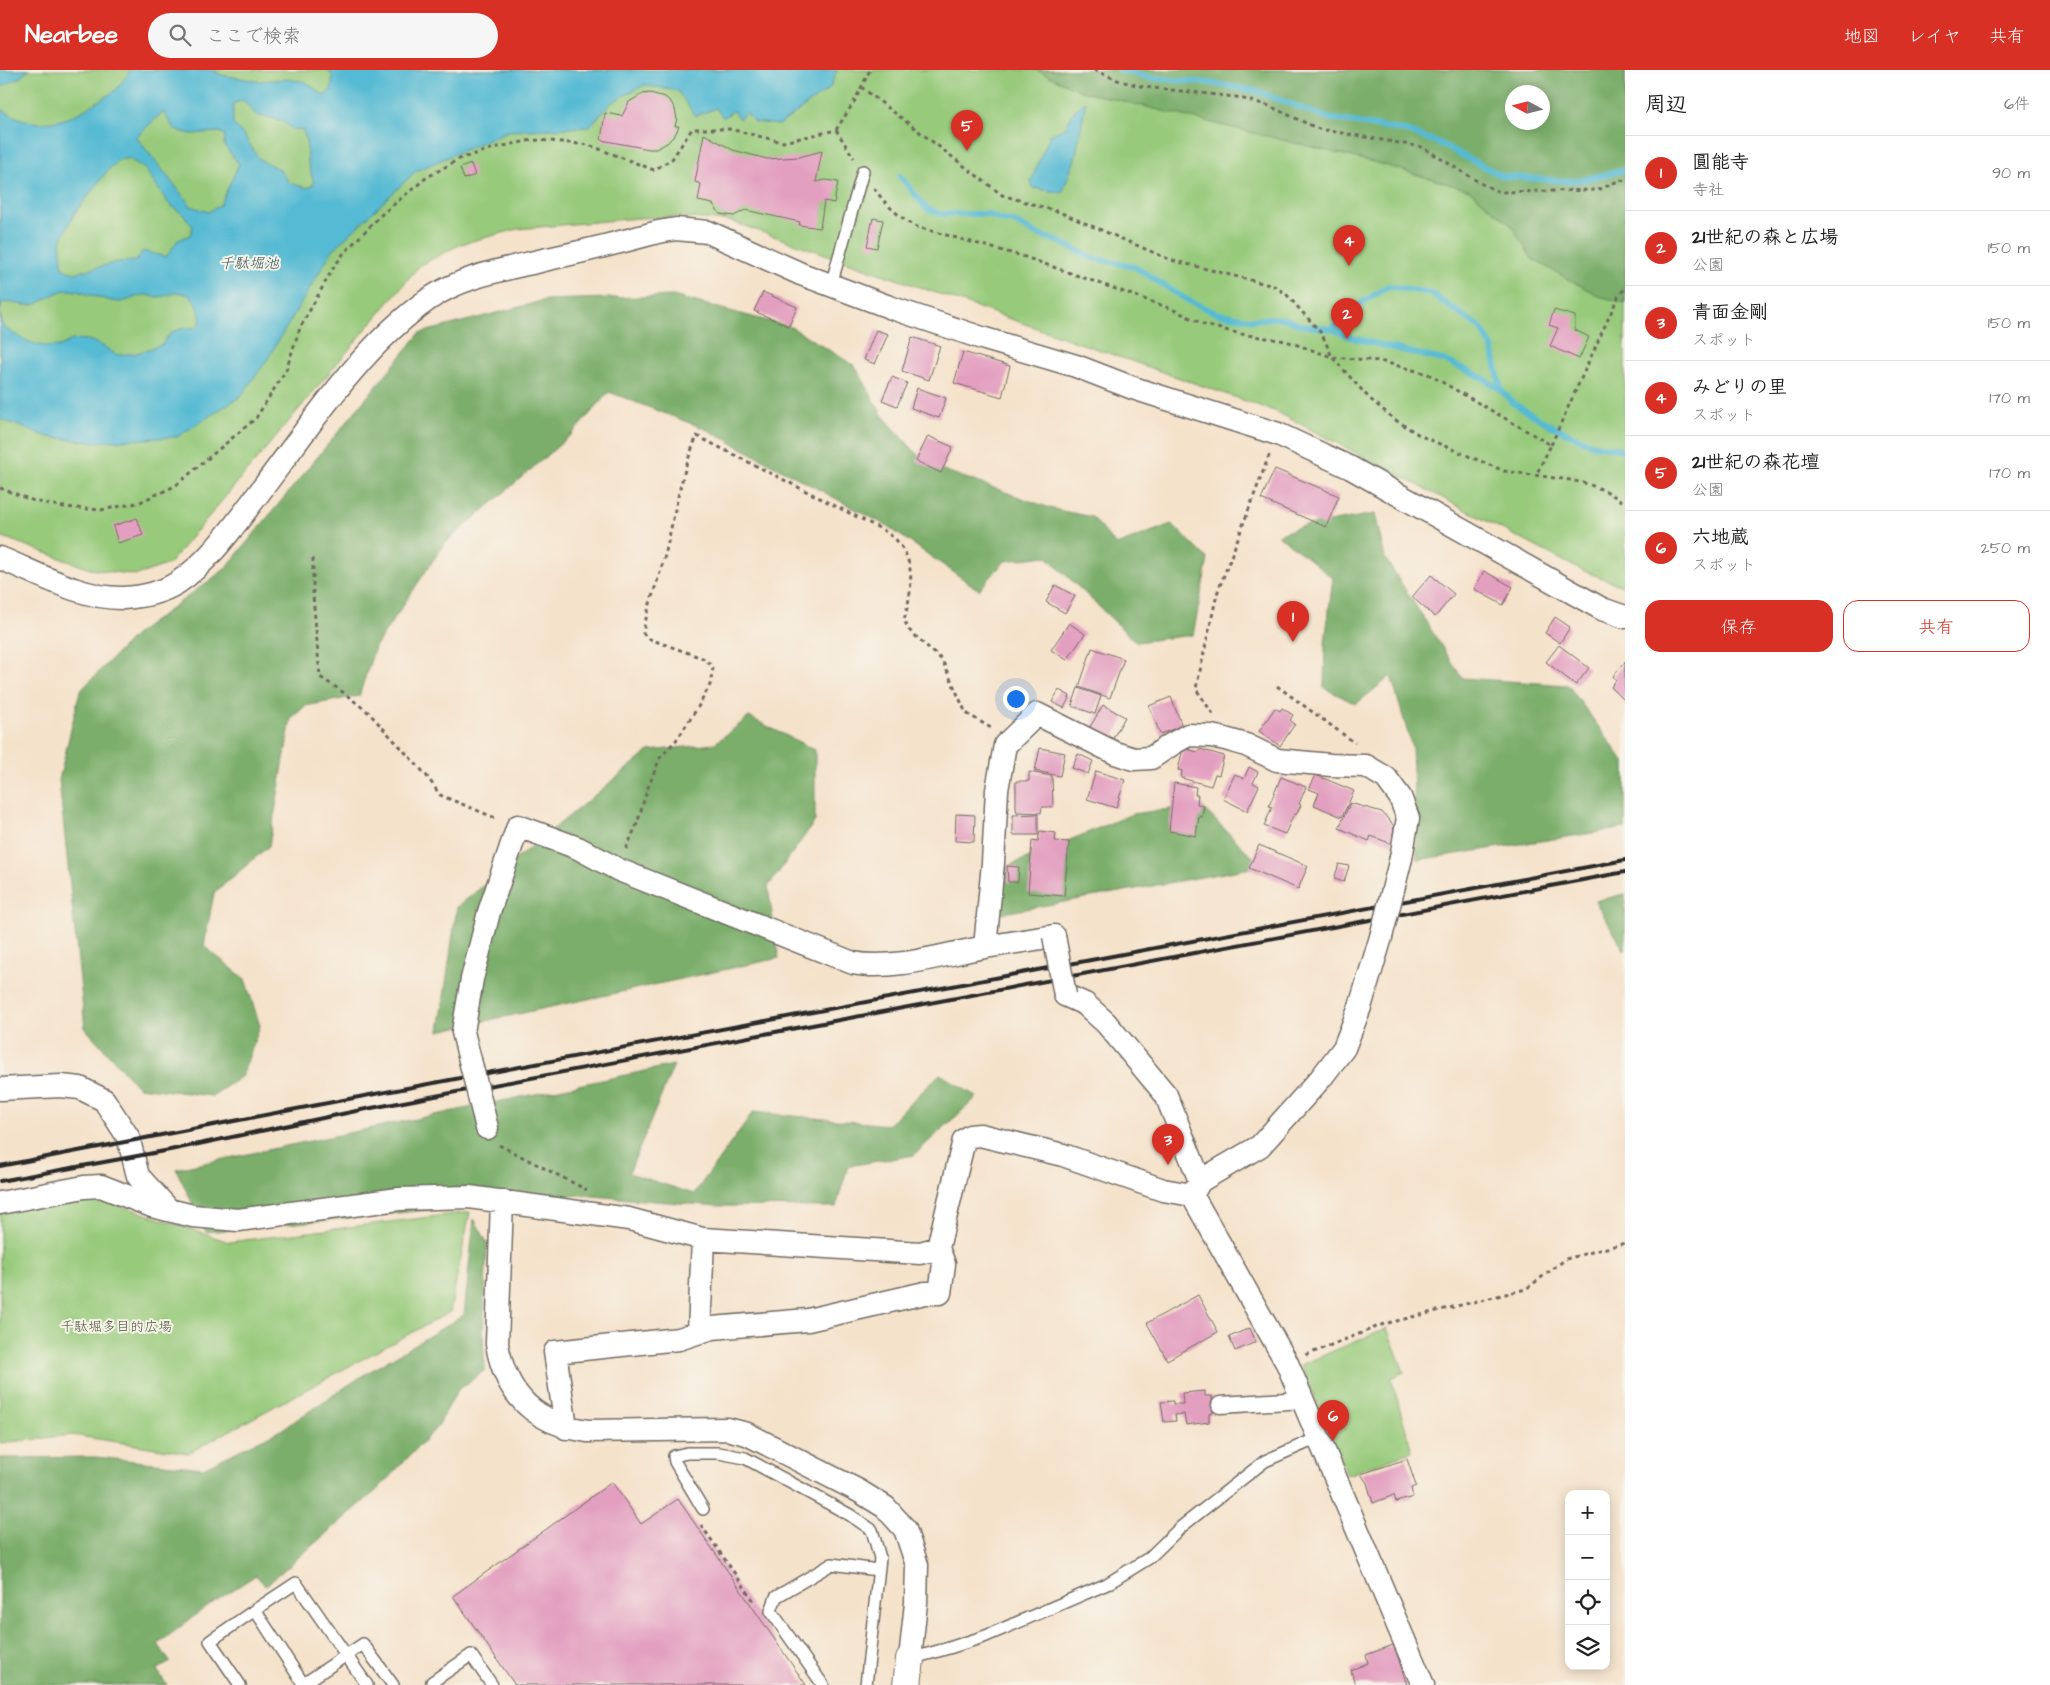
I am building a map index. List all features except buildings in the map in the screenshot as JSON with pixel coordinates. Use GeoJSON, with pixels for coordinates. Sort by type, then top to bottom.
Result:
{"type":"FeatureCollection","features":[{"type":"Feature","properties":{"kind":"street"},"geometry":{"type":"LineString","coordinates":[[0,558],[78,590],[97,595],[121,598],[143,596],[163,590],[178,582],[204,561],[238,521],[356,368],[390,332],[429,299],[451,286],[485,274],[658,232],[686,229],[708,232],[831,285],[901,311],[985,339],[1076,366],[1133,388],[1278,434],[1351,468],[1602,609],[1625,617]]}},
{"type":"Feature","properties":{"kind":"street"},"geometry":{"type":"LineString","coordinates":[[566,1428],[555,1352],[678,1339],[712,1328],[808,1320],[926,1292],[940,1293],[944,1264],[938,1248],[964,1140],[970,1136],[980,1135],[1063,1155],[1163,1190],[1196,1188],[1260,1146],[1321,1078],[1344,1048],[1360,1007],[1381,937],[1401,858],[1408,818],[1400,797],[1386,778],[1366,766],[1277,760],[1246,745],[1211,736],[1188,736],[1151,758],[1134,759],[1115,753],[1036,714],[1005,745],[997,790],[986,947]]}},
{"type":"Feature","properties":{"kind":"street"},"geometry":{"type":"LineString","coordinates":[[487,1128],[463,1032],[472,979],[489,912],[518,826],[578,848],[616,869],[853,963],[868,966],[885,966],[1054,936],[1065,995],[1085,1004],[1106,1023],[1166,1095],[1196,1188],[1287,1362],[1423,1685]]}},
{"type":"Feature","properties":{"kind":"street"},"geometry":{"type":"LineString","coordinates":[[0,1089],[27,1087],[80,1088],[104,1100],[128,1137],[138,1176],[168,1209]]}},
{"type":"Feature","properties":{"kind":"street"},"geometry":{"type":"LineString","coordinates":[[0,1203],[84,1187],[101,1186],[152,1206],[193,1216],[238,1220],[399,1200],[469,1197],[629,1219],[703,1239],[920,1253],[938,1248]]}},
{"type":"Feature","properties":{"kind":"street"},"geometry":{"type":"LineString","coordinates":[[502,1201],[497,1344],[500,1363],[516,1394],[542,1418],[566,1428],[588,1431],[727,1429],[747,1434],[885,1506],[905,1529],[917,1565],[916,1603],[908,1672]]}},
{"type":"Feature","properties":{"kind":"street"},"geometry":{"type":"LineString","coordinates":[[699,1332],[703,1239]]}},
{"type":"Feature","properties":{"kind":"street"},"geometry":{"type":"LineString","coordinates":[[1220,1406],[1304,1400]]}},
{"type":"Feature","properties":{"kind":"lane"},"geometry":{"type":"LineString","coordinates":[[831,285],[863,171]]}},
{"type":"Feature","properties":{"kind":"lane"},"geometry":{"type":"LineString","coordinates":[[908,1672],[949,1648],[986,1636],[1107,1584],[1149,1558],[1181,1528],[1265,1461],[1320,1438]]}},
{"type":"Feature","properties":{"kind":"lane"},"geometry":{"type":"LineString","coordinates":[[703,1509],[675,1462],[674,1456],[687,1453],[719,1453],[744,1458],[850,1515],[872,1530],[880,1558],[866,1685]]}},
{"type":"Feature","properties":{"kind":"lane"},"geometry":{"type":"LineString","coordinates":[[822,1685],[771,1611],[776,1597],[832,1564],[878,1570]]}},
{"type":"Feature","properties":{"kind":"lane"},"geometry":{"type":"LineString","coordinates":[[237,1684],[210,1641],[296,1583],[367,1685]]}},
{"type":"Feature","properties":{"kind":"lane"},"geometry":{"type":"LineString","coordinates":[[255,1610],[303,1685],[363,1644],[393,1685]]}},
{"type":"Feature","properties":{"kind":"lane"},"geometry":{"type":"LineString","coordinates":[[431,1684],[471,1656],[492,1685]]}},
{"type":"Feature","properties":{"kind":"path"},"geometry":{"type":"LineString","coordinates":[[0,488],[34,501],[64,507],[101,510],[138,504],[175,486],[256,418],[286,370],[300,328],[332,270],[344,253],[382,214],[426,178],[459,159],[494,148],[532,140],[551,140],[588,144],[654,170],[672,160],[692,129],[729,129],[783,142],[836,130],[870,70]]}},
{"type":"Feature","properties":{"kind":"path"},"geometry":{"type":"LineString","coordinates":[[1094,70],[1120,81],[1144,88],[1236,97],[1267,105],[1319,129],[1422,147],[1482,184],[1500,192],[1598,190],[1620,180],[1625,181]]}},
{"type":"Feature","properties":{"kind":"path"},"geometry":{"type":"LineString","coordinates":[[861,87],[1002,195],[1059,212],[1171,260],[1274,286],[1286,294],[1310,318],[1322,334],[1332,357],[1370,398],[1394,419],[1422,436],[1504,471],[1588,484],[1606,491],[1625,503]]}},
{"type":"Feature","properties":{"kind":"path"},"geometry":{"type":"LineString","coordinates":[[836,130],[881,199],[899,216],[914,226],[1025,257],[1172,310],[1205,325],[1241,334],[1286,341],[1332,357],[1380,361],[1428,374],[1551,445]]}},
{"type":"Feature","properties":{"kind":"path"},"geometry":{"type":"LineString","coordinates":[[1536,476],[1618,297],[1625,288]]}},
{"type":"Feature","properties":{"kind":"path"},"geometry":{"type":"LineString","coordinates":[[1225,739],[1222,727],[1196,689],[1217,594],[1278,434]]}},
{"type":"Feature","properties":{"kind":"path"},"geometry":{"type":"LineString","coordinates":[[616,869],[637,824],[647,790],[660,758],[678,738],[710,685],[713,668],[705,659],[647,638],[643,633],[647,608],[665,553],[686,462],[697,436],[883,530],[899,543],[911,576],[909,600],[904,620],[909,630],[942,660],[966,713],[1008,741]]}},
{"type":"Feature","properties":{"kind":"path"},"geometry":{"type":"LineString","coordinates":[[313,558],[313,595],[320,677],[368,712],[426,775],[440,795],[518,826]]}},
{"type":"Feature","properties":{"kind":"path"},"geometry":{"type":"LineString","coordinates":[[1277,686],[1360,747]]}},
{"type":"Feature","properties":{"kind":"path"},"geometry":{"type":"LineString","coordinates":[[487,1128],[499,1145],[591,1192]]}},
{"type":"Feature","properties":{"kind":"path"},"geometry":{"type":"LineString","coordinates":[[1287,1362],[1384,1324],[1526,1289],[1566,1259],[1625,1243]]}},
{"type":"Feature","properties":{"kind":"path"},"geometry":{"type":"LineString","coordinates":[[699,1522],[761,1612]]}},
{"type":"Feature","properties":{"kind":"green space"},"geometry":{"type":"Polygon","coordinates":[[[0,70],[1625,70],[1625,587],[1579,569],[1277,412],[730,221],[675,217],[638,218],[518,229],[461,244],[419,266],[169,564],[137,575],[90,569],[0,536],[0,70]]]}},
{"type":"Feature","properties":{"kind":"green space"},"geometry":{"type":"Polygon","coordinates":[[[1036,70],[1625,70],[1625,303],[1599,296],[1532,259],[1512,226],[1469,190],[1377,163],[1081,91],[1036,70]]]}},
{"type":"Feature","properties":{"kind":"green space"},"geometry":{"type":"Polygon","coordinates":[[[673,296],[791,327],[855,366],[882,415],[926,464],[1053,509],[1092,517],[1116,545],[1172,524],[1208,559],[1193,635],[1136,642],[1046,556],[1005,561],[979,590],[887,526],[708,430],[609,392],[572,434],[444,544],[375,647],[359,696],[305,706],[291,719],[269,846],[214,893],[204,946],[245,979],[260,1026],[242,1076],[212,1096],[138,1087],[85,1028],[59,780],[80,691],[135,635],[225,569],[420,333],[546,300],[673,296]]]}},
{"type":"Feature","properties":{"kind":"green space"},"geometry":{"type":"Polygon","coordinates":[[[1375,514],[1385,558],[1462,678],[1568,685],[1625,763],[1625,828],[1417,860],[1412,747],[1391,676],[1356,704],[1324,688],[1325,643],[1333,578],[1278,535],[1299,527],[1375,514]]]}},
{"type":"Feature","properties":{"kind":"green space"},"geometry":{"type":"Polygon","coordinates":[[[749,717],[815,750],[815,821],[768,887],[779,958],[439,1031],[457,907],[649,751],[714,744],[749,717]]]}},
{"type":"Feature","properties":{"kind":"green space"},"geometry":{"type":"Polygon","coordinates":[[[1200,805],[1262,866],[998,914],[1001,869],[1132,814],[1200,805]]]}},
{"type":"Feature","properties":{"kind":"green space"},"geometry":{"type":"Polygon","coordinates":[[[1625,894],[1625,951],[1595,901],[1625,894]]]}},
{"type":"Feature","properties":{"kind":"green space"},"geometry":{"type":"Polygon","coordinates":[[[674,1065],[629,1173],[694,1194],[753,1112],[888,1125],[940,1074],[977,1097],[914,1155],[848,1166],[836,1207],[717,1206],[580,1195],[206,1232],[176,1169],[674,1065]]]}},
{"type":"Feature","properties":{"kind":"green space","name":"千駄堀多目的広場"},"geometry":{"type":"Polygon","coordinates":[[[90,1195],[229,1242],[470,1212],[450,1312],[188,1453],[72,1435],[0,1443],[0,1213],[90,1195]]]}},
{"type":"Feature","properties":{"kind":"green space"},"geometry":{"type":"Polygon","coordinates":[[[474,1219],[487,1242],[483,1339],[485,1370],[457,1391],[438,1426],[377,1490],[265,1586],[256,1575],[206,1607],[158,1644],[170,1662],[157,1670],[167,1685],[0,1685],[0,1458],[96,1457],[203,1468],[281,1430],[362,1376],[464,1315],[474,1219]]]}},
{"type":"Feature","properties":{"kind":"green space"},"geometry":{"type":"Polygon","coordinates":[[[1387,1328],[1404,1372],[1391,1378],[1412,1451],[1347,1475],[1301,1365],[1387,1328]]]}},
{"type":"Feature","properties":{"kind":"water"},"geometry":{"type":"Polygon","coordinates":[[[0,70],[29,70],[0,88],[0,70]]]}},
{"type":"Feature","properties":{"kind":"water","name":"千駄堀池"},"geometry":{"type":"Polygon","coordinates":[[[131,70],[213,70],[221,75],[258,81],[287,79],[306,82],[324,96],[331,90],[333,77],[328,70],[837,70],[830,88],[779,125],[754,122],[746,112],[739,119],[733,111],[723,118],[716,108],[695,116],[678,91],[644,85],[611,103],[589,127],[508,131],[416,171],[332,251],[267,360],[241,396],[177,437],[94,442],[48,437],[0,419],[0,314],[3,327],[30,342],[51,346],[61,345],[73,340],[86,340],[107,348],[117,355],[137,353],[163,344],[173,332],[197,327],[201,320],[194,300],[183,293],[173,293],[157,297],[142,295],[120,302],[68,290],[59,292],[32,305],[2,303],[0,313],[0,108],[13,116],[25,120],[49,122],[61,120],[85,110],[112,93],[131,70]],[[243,100],[233,104],[233,124],[243,134],[260,160],[279,169],[290,183],[307,188],[314,184],[308,163],[303,130],[293,129],[280,120],[256,115],[243,100]],[[163,112],[136,137],[191,206],[208,212],[220,205],[239,164],[224,145],[225,135],[219,132],[192,134],[175,130],[163,112]],[[128,158],[119,160],[108,170],[74,214],[60,243],[63,269],[75,273],[118,262],[136,261],[143,251],[166,257],[178,240],[190,235],[193,227],[185,216],[168,203],[145,169],[128,158]]]}},
{"type":"Feature","properties":{"kind":"water"},"geometry":{"type":"Polygon","coordinates":[[[1086,101],[1075,159],[1062,193],[1033,188],[1031,181],[1050,135],[1066,127],[1074,111],[1086,101]]]}},
{"type":"Feature","properties":{"kind":"waterway"},"geometry":{"type":"LineString","coordinates":[[1119,70],[1151,78],[1210,83],[1256,91],[1328,118],[1406,131],[1437,142],[1502,176],[1566,181],[1581,180],[1625,170]]}},
{"type":"Feature","properties":{"kind":"waterway"},"geometry":{"type":"LineString","coordinates":[[900,176],[926,208],[940,214],[988,214],[998,219],[1014,222],[1036,234],[1060,242],[1092,258],[1135,267],[1187,300],[1216,313],[1254,320],[1286,319],[1300,325],[1332,329],[1353,338],[1446,361],[1483,378],[1501,390],[1513,403],[1550,425],[1593,445],[1625,451]]}},
{"type":"Feature","properties":{"kind":"waterway"},"geometry":{"type":"LineString","coordinates":[[1332,329],[1351,310],[1388,286],[1430,293],[1481,328],[1492,347],[1501,390]]}},
{"type":"Feature","properties":{"kind":"railway"},"geometry":{"type":"LineString","coordinates":[[0,1166],[1625,860]]}},
{"type":"Feature","properties":{"kind":"railway"},"geometry":{"type":"LineString","coordinates":[[0,1181],[170,1150],[361,1110],[1625,872]]}},
{"type":"Feature","properties":{"kind":"place","name":"21世紀の森花壇"},"geometry":{"type":"Point","coordinates":[967,151]}},
{"type":"Feature","properties":{"kind":"place","name":"みどりの里"},"geometry":{"type":"Point","coordinates":[1349,266]}},
{"type":"Feature","properties":{"kind":"place","name":"21世紀の森と広場"},"geometry":{"type":"Point","coordinates":[1347,339]}},
{"type":"Feature","properties":{"kind":"place","name":"圓能寺"},"geometry":{"type":"Point","coordinates":[1293,642]}},
{"type":"Feature","properties":{"kind":"place","name":"青面金剛"},"geometry":{"type":"Point","coordinates":[1168,1165]}},
{"type":"Feature","properties":{"kind":"place","name":"六地蔵"},"geometry":{"type":"Point","coordinates":[1333,1441]}}]}
